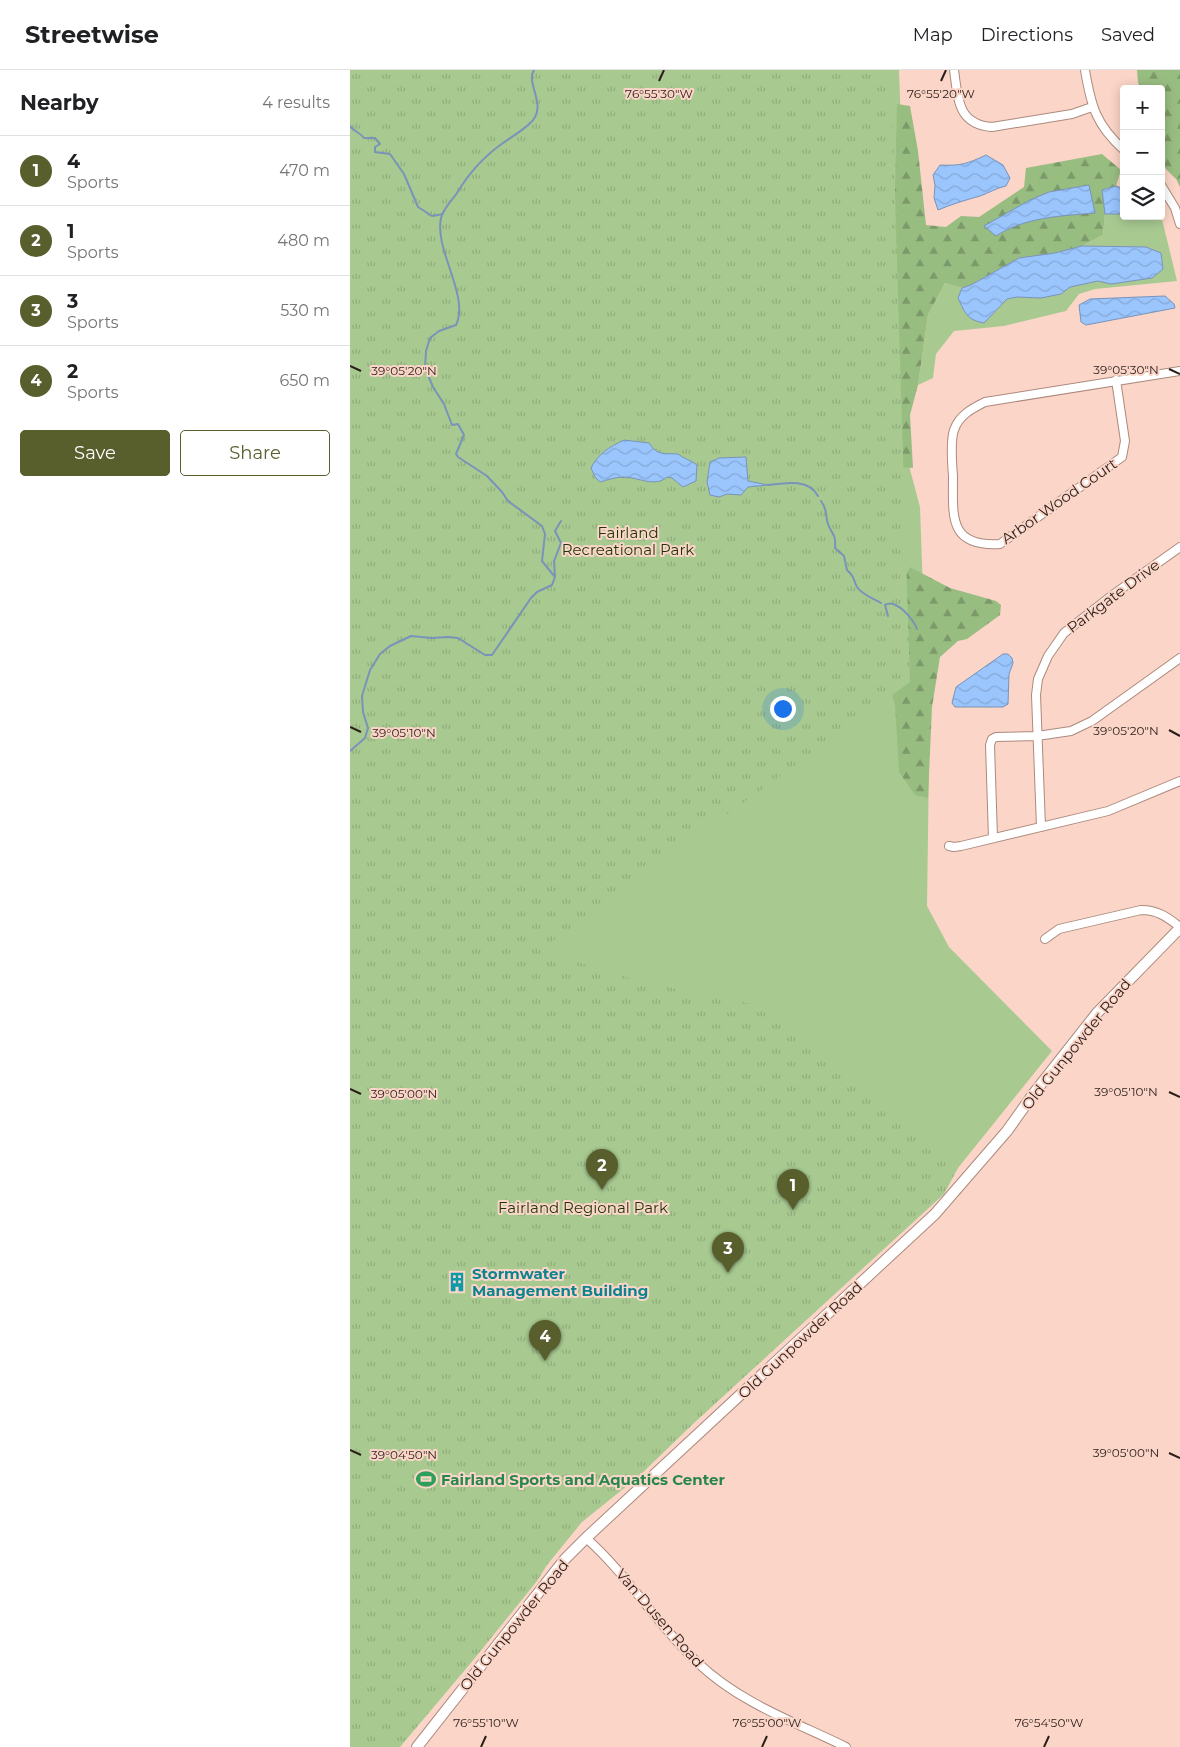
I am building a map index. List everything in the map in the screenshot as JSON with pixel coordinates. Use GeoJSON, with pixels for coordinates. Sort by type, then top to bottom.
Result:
{"type":"FeatureCollection","features":[{"type":"Feature","properties":{"kind":"main road","name":"Old Gunpowder Road"},"geometry":{"type":"LineString","coordinates":[[417,1747],[565,1559],[935,1214],[1007,1131],[1034,1093],[1098,1013],[1180,927]]}},
{"type":"Feature","properties":{"kind":"street"},"geometry":{"type":"LineString","coordinates":[[954,70],[962,112],[967,118],[983,126],[992,127],[1072,114],[1092,106]]}},
{"type":"Feature","properties":{"kind":"street"},"geometry":{"type":"LineString","coordinates":[[1085,70],[1092,106],[1105,131],[1120,146]]}},
{"type":"Feature","properties":{"kind":"street"},"geometry":{"type":"LineString","coordinates":[[1165,191],[1173,204],[1180,224]]}},
{"type":"Feature","properties":{"kind":"street","name":"Arbor Wood Court"},"geometry":{"type":"LineString","coordinates":[[1116,380],[1125,442],[1122,457],[1000,544],[984,545],[968,539],[958,530],[954,517],[952,455],[954,429],[967,411],[985,402],[1116,380],[1180,371]]}},
{"type":"Feature","properties":{"kind":"street","name":"Parkgate Drive"},"geometry":{"type":"LineString","coordinates":[[1041,827],[1036,736],[1036,695],[1038,679],[1048,656],[1064,632],[1180,547]]}},
{"type":"Feature","properties":{"kind":"street"},"geometry":{"type":"LineString","coordinates":[[993,838],[990,745],[992,739],[996,737],[1036,736],[1070,731],[1092,721],[1180,658]]}},
{"type":"Feature","properties":{"kind":"street"},"geometry":{"type":"LineString","coordinates":[[949,846],[954,847],[1108,811],[1180,781]]}},
{"type":"Feature","properties":{"kind":"street"},"geometry":{"type":"LineString","coordinates":[[1046,939],[1060,929],[1141,910],[1152,910],[1164,915],[1180,927]]}},
{"type":"Feature","properties":{"kind":"street","name":"Van Dusen Road"},"geometry":{"type":"LineString","coordinates":[[586,1538],[619,1571],[688,1654],[722,1684],[762,1708],[846,1747]]}},
{"type":"Feature","properties":{"kind":"green space","name":"Fairland Recreational Park"},"geometry":{"type":"Polygon","coordinates":[[[350,70],[891,70],[910,682],[547,945],[581,963],[642,982],[757,1005],[834,1062],[958,1168],[944,1194],[694,1423],[638,1477],[582,1522],[470,1664],[400,1747],[350,1747],[350,70]]]}},
{"type":"Feature","properties":{"kind":"green space"},"geometry":{"type":"Polygon","coordinates":[[[620,70],[899,70],[906,269],[892,402],[920,507],[929,762],[927,906],[949,947],[1052,1051],[958,1168],[939,1169],[490,927],[620,70]]]}},
{"type":"Feature","properties":{"kind":"green space"},"geometry":{"type":"Polygon","coordinates":[[[1137,70],[1180,70],[1180,187],[1176,179],[1165,168],[1165,85],[1139,85],[1137,70]]]}},
{"type":"Feature","properties":{"kind":"green space"},"geometry":{"type":"Polygon","coordinates":[[[897,104],[910,106],[918,151],[926,225],[946,227],[961,216],[979,217],[1024,187],[1026,168],[1102,154],[1120,169],[1116,186],[1102,190],[1105,214],[1103,235],[1082,246],[1055,253],[1019,258],[971,285],[962,288],[945,283],[928,315],[918,385],[910,415],[913,468],[901,467],[895,191],[897,104]]]}},
{"type":"Feature","properties":{"kind":"green space"},"geometry":{"type":"Polygon","coordinates":[[[1105,214],[1120,214],[1120,220],[1162,220],[1177,281],[1095,289],[1079,294],[1066,311],[1004,326],[954,331],[936,354],[933,378],[918,385],[928,315],[945,283],[962,288],[958,299],[984,323],[1007,299],[1017,297],[1041,298],[1061,294],[1070,287],[1098,281],[1111,284],[1129,281],[1163,269],[1161,253],[1146,247],[1082,246],[1103,235],[1105,214]]]}},
{"type":"Feature","properties":{"kind":"green space"},"geometry":{"type":"Polygon","coordinates":[[[910,567],[950,588],[996,601],[1001,605],[1000,615],[967,639],[958,641],[940,657],[932,707],[928,798],[915,795],[899,772],[895,704],[883,669],[896,595],[910,567]]]}},
{"type":"Feature","properties":{"kind":"water"},"geometry":{"type":"Polygon","coordinates":[[[986,155],[1003,165],[1010,178],[1006,186],[938,210],[934,198],[935,185],[933,175],[940,165],[963,164],[986,155]]]}},
{"type":"Feature","properties":{"kind":"water"},"geometry":{"type":"Polygon","coordinates":[[[1089,185],[1095,213],[1031,221],[996,236],[984,226],[1030,200],[1049,192],[1089,185]]]}},
{"type":"Feature","properties":{"kind":"water"},"geometry":{"type":"Polygon","coordinates":[[[1116,186],[1120,188],[1120,214],[1105,214],[1102,190],[1116,186]]]}},
{"type":"Feature","properties":{"kind":"water"},"geometry":{"type":"Polygon","coordinates":[[[1082,246],[1146,247],[1161,253],[1163,269],[1152,278],[1111,284],[1098,281],[1070,287],[1061,294],[1041,298],[1017,297],[1007,299],[984,323],[970,318],[958,298],[962,288],[971,285],[1019,258],[1055,253],[1082,246]]]}},
{"type":"Feature","properties":{"kind":"water"},"geometry":{"type":"Polygon","coordinates":[[[1165,296],[1174,304],[1175,308],[1086,325],[1081,322],[1079,305],[1090,299],[1165,296]]]}},
{"type":"Feature","properties":{"kind":"water"},"geometry":{"type":"Polygon","coordinates":[[[624,440],[649,443],[658,452],[678,454],[697,465],[696,481],[683,487],[672,478],[667,477],[657,482],[624,477],[600,482],[595,477],[591,468],[604,451],[624,440]]]}},
{"type":"Feature","properties":{"kind":"water"},"geometry":{"type":"Polygon","coordinates":[[[746,457],[748,481],[768,485],[748,487],[741,495],[727,494],[719,497],[710,495],[707,482],[710,462],[719,458],[746,457]]]}},
{"type":"Feature","properties":{"kind":"water"},"geometry":{"type":"Polygon","coordinates":[[[1003,654],[1008,654],[1012,658],[1013,663],[1009,674],[1008,704],[1003,707],[955,707],[952,703],[956,687],[1003,654]]]}},
{"type":"Feature","properties":{"kind":"waterway"},"geometry":{"type":"LineString","coordinates":[[350,751],[365,738],[368,728],[363,712],[362,696],[370,670],[380,654],[390,646],[411,636],[458,638],[485,655],[492,655],[531,598],[537,592],[552,585],[555,577],[542,561],[545,534],[542,526],[508,501],[487,476],[456,454],[464,435],[458,424],[452,425],[444,404],[433,387],[425,368],[426,351],[430,338],[439,331],[456,325],[459,313],[456,287],[442,244],[440,231],[442,214],[477,166],[496,148],[525,128],[535,117],[538,105],[532,80],[534,70]]}},
{"type":"Feature","properties":{"kind":"waterway"},"geometry":{"type":"LineString","coordinates":[[350,126],[364,138],[375,138],[380,144],[375,147],[375,152],[390,154],[404,174],[418,207],[432,216],[443,214]]}},
{"type":"Feature","properties":{"kind":"waterway"},"geometry":{"type":"LineString","coordinates":[[768,485],[802,484],[809,486],[818,496]]}},
{"type":"Feature","properties":{"kind":"waterway"},"geometry":{"type":"LineString","coordinates":[[821,501],[826,510],[828,524],[834,537],[835,548],[844,556],[847,570],[853,577],[859,590],[881,603]]}},
{"type":"Feature","properties":{"kind":"waterway"},"geometry":{"type":"LineString","coordinates":[[555,577],[554,561],[561,543],[555,531],[561,521]]}},
{"type":"Feature","properties":{"kind":"waterway"},"geometry":{"type":"LineString","coordinates":[[885,605],[892,604],[901,608],[911,618],[917,629]]}},
{"type":"Feature","properties":{"kind":"waterway"},"geometry":{"type":"LineString","coordinates":[[885,605],[888,616]]}},
{"type":"Feature","properties":{"kind":"place","name":"1"},"geometry":{"type":"Point","coordinates":[602,1190]}},
{"type":"Feature","properties":{"kind":"place","name":"4"},"geometry":{"type":"Point","coordinates":[793,1210]}},
{"type":"Feature","properties":{"kind":"place","name":"3"},"geometry":{"type":"Point","coordinates":[728,1273]}},
{"type":"Feature","properties":{"kind":"place","name":"Stormwater Management Building"},"geometry":{"type":"Point","coordinates":[457,1282]}},
{"type":"Feature","properties":{"kind":"place","name":"2"},"geometry":{"type":"Point","coordinates":[545,1361]}},
{"type":"Feature","properties":{"kind":"place","name":"Fairland Sports and Aquatics Center"},"geometry":{"type":"Point","coordinates":[426,1479]}},
{"type":"Feature","properties":{"kind":"park label","name":"Fairland Regional Park"},"geometry":{"type":"Point","coordinates":[583,1207]}}]}
